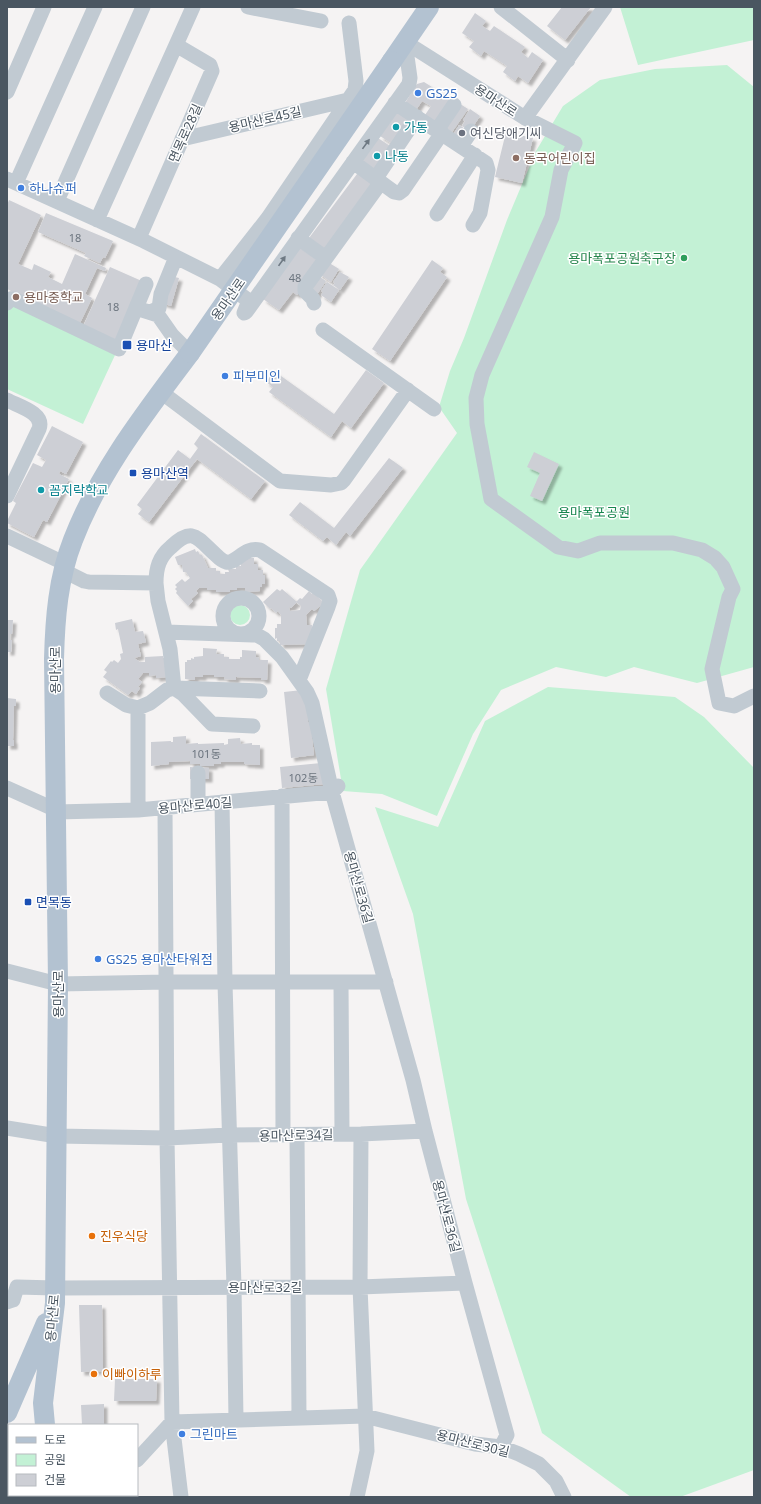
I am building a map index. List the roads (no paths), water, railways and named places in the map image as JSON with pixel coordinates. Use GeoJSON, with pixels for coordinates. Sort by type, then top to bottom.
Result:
{"type":"FeatureCollection","features":[{"type":"Feature","properties":{"kind":"main road","name":"용마산로"},"geometry":{"type":"LineString","coordinates":[[45,1424],[43,1403],[55,1296],[58,984],[55,640],[58,598],[72,541],[98,486],[129,435],[190,352],[307,172],[392,61],[429,7]]}},
{"type":"Feature","properties":{"kind":"main road"},"geometry":{"type":"LineString","coordinates":[[9,1402],[55,1296]]}},
{"type":"Feature","properties":{"kind":"street"},"geometry":{"type":"LineString","coordinates":[[7,92],[44,7]]}},
{"type":"Feature","properties":{"kind":"street"},"geometry":{"type":"LineString","coordinates":[[95,7],[11,181],[139,238],[254,297],[409,84],[410,78],[405,42]]}},
{"type":"Feature","properties":{"kind":"street"},"geometry":{"type":"LineString","coordinates":[[57,201],[143,7]]}},
{"type":"Feature","properties":{"kind":"street"},"geometry":{"type":"LineString","coordinates":[[97,220],[193,7]]}},
{"type":"Feature","properties":{"kind":"street"},"geometry":{"type":"LineString","coordinates":[[248,7],[321,21]]}},
{"type":"Feature","properties":{"kind":"street"},"geometry":{"type":"LineString","coordinates":[[501,7],[568,60]]}},
{"type":"Feature","properties":{"kind":"street"},"geometry":{"type":"LineString","coordinates":[[525,118],[605,7]]}},
{"type":"Feature","properties":{"kind":"street"},"geometry":{"type":"LineString","coordinates":[[220,279],[268,218],[307,172],[355,90],[356,84],[349,23]]}},
{"type":"Feature","properties":{"kind":"street","name":"용마산로"},"geometry":{"type":"LineString","coordinates":[[405,42],[525,118],[576,143],[561,170],[552,217],[482,375],[477,394],[477,424],[491,499],[558,547],[578,551],[600,543],[672,543],[702,550],[715,558],[723,567],[733,589],[729,597],[712,669],[719,703],[734,706],[754,696]]}},
{"type":"Feature","properties":{"kind":"street","name":"면목로28길"},"geometry":{"type":"LineString","coordinates":[[139,238],[212,70],[210,65],[176,45]]}},
{"type":"Feature","properties":{"kind":"street","name":"용마산로45길"},"geometry":{"type":"LineString","coordinates":[[182,139],[348,100]]}},
{"type":"Feature","properties":{"kind":"street"},"geometry":{"type":"LineString","coordinates":[[395,103],[486,163],[488,170],[480,213],[473,225]]}},
{"type":"Feature","properties":{"kind":"street"},"geometry":{"type":"LineString","coordinates":[[353,162],[397,193],[402,192],[440,132],[454,105]]}},
{"type":"Feature","properties":{"kind":"street"},"geometry":{"type":"LineString","coordinates":[[314,303],[306,293],[305,289],[378,180],[416,117]]}},
{"type":"Feature","properties":{"kind":"street"},"geometry":{"type":"LineString","coordinates":[[461,146],[471,131]]}},
{"type":"Feature","properties":{"kind":"street"},"geometry":{"type":"LineString","coordinates":[[437,214],[475,155]]}},
{"type":"Feature","properties":{"kind":"street"},"geometry":{"type":"LineString","coordinates":[[298,238],[326,258]]}},
{"type":"Feature","properties":{"kind":"street"},"geometry":{"type":"LineString","coordinates":[[143,310],[159,308],[161,294],[176,257]]}},
{"type":"Feature","properties":{"kind":"street"},"geometry":{"type":"LineString","coordinates":[[7,303],[10,299],[14,299],[119,349],[143,310],[146,284]]}},
{"type":"Feature","properties":{"kind":"street"},"geometry":{"type":"LineString","coordinates":[[143,310],[158,315],[172,335],[190,352]]}},
{"type":"Feature","properties":{"kind":"street"},"geometry":{"type":"LineString","coordinates":[[323,330],[434,409]]}},
{"type":"Feature","properties":{"kind":"street"},"geometry":{"type":"LineString","coordinates":[[161,392],[280,481],[331,485],[341,483],[344,480],[408,390]]}},
{"type":"Feature","properties":{"kind":"street"},"geometry":{"type":"LineString","coordinates":[[7,400],[34,414],[40,422],[39,429],[7,496]]}},
{"type":"Feature","properties":{"kind":"street"},"geometry":{"type":"LineString","coordinates":[[174,688],[170,649],[158,601],[156,583],[157,567],[164,553],[179,539],[192,535],[198,538],[226,562],[231,562],[249,549],[260,550],[328,595],[330,601],[328,607],[299,680]]}},
{"type":"Feature","properties":{"kind":"street"},"geometry":{"type":"LineString","coordinates":[[7,536],[65,567],[84,581],[156,583]]}},
{"type":"Feature","properties":{"kind":"street"},"geometry":{"type":"LineString","coordinates":[[166,632],[257,635],[264,639],[287,662],[312,702],[335,789]]}},
{"type":"Feature","properties":{"kind":"street"},"geometry":{"type":"LineString","coordinates":[[174,688],[183,694],[212,724],[253,726]]}},
{"type":"Feature","properties":{"kind":"street"},"geometry":{"type":"LineString","coordinates":[[107,693],[126,705],[138,708],[150,703],[167,690],[174,688],[260,691]]}},
{"type":"Feature","properties":{"kind":"street"},"geometry":{"type":"LineString","coordinates":[[138,708],[138,810]]}},
{"type":"Feature","properties":{"kind":"street"},"geometry":{"type":"LineString","coordinates":[[198,773],[198,804]]}},
{"type":"Feature","properties":{"kind":"street"},"geometry":{"type":"LineString","coordinates":[[7,788],[56,811]]}},
{"type":"Feature","properties":{"kind":"street","name":"용마산로40길"},"geometry":{"type":"LineString","coordinates":[[56,811],[138,810],[165,808],[335,789]]}},
{"type":"Feature","properties":{"kind":"street","name":"용마산로36길"},"geometry":{"type":"LineString","coordinates":[[335,789],[386,982],[414,1080],[425,1131],[465,1283],[508,1436],[501,1447]]}},
{"type":"Feature","properties":{"kind":"street"},"geometry":{"type":"LineString","coordinates":[[282,796],[282,983],[297,1287],[299,1418]]}},
{"type":"Feature","properties":{"kind":"street"},"geometry":{"type":"LineString","coordinates":[[222,802],[236,1420]]}},
{"type":"Feature","properties":{"kind":"street"},"geometry":{"type":"LineString","coordinates":[[165,808],[167,1138],[172,1422],[181,1497]]}},
{"type":"Feature","properties":{"kind":"street"},"geometry":{"type":"LineString","coordinates":[[7,971],[58,984],[167,982],[386,982]]}},
{"type":"Feature","properties":{"kind":"street"},"geometry":{"type":"LineString","coordinates":[[341,983],[342,1134]]}},
{"type":"Feature","properties":{"kind":"street","name":"용마산로34길"},"geometry":{"type":"LineString","coordinates":[[7,1128],[57,1136],[167,1138],[361,1134],[425,1131]]}},
{"type":"Feature","properties":{"kind":"street"},"geometry":{"type":"LineString","coordinates":[[357,1497],[367,1451],[364,1416],[360,1287],[361,1134]]}},
{"type":"Feature","properties":{"kind":"street","name":"용마산로32길"},"geometry":{"type":"LineString","coordinates":[[7,1302],[13,1300],[17,1287],[55,1296],[169,1287],[360,1287],[465,1283]]}},
{"type":"Feature","properties":{"kind":"street","name":"용마산로30길"},"geometry":{"type":"LineString","coordinates":[[172,1422],[364,1416],[475,1444],[501,1447],[539,1464],[556,1481],[564,1497]]}},
{"type":"Feature","properties":{"kind":"street"},"geometry":{"type":"LineString","coordinates":[[138,1459],[172,1422]]}},
{"type":"Feature","properties":{"kind":"place","name":"GS25"},"geometry":{"type":"Point","coordinates":[418,93]}},
{"type":"Feature","properties":{"kind":"place","name":"가동"},"geometry":{"type":"Point","coordinates":[396,127]}},
{"type":"Feature","properties":{"kind":"place","name":"여신당애기씨"},"geometry":{"type":"Point","coordinates":[462,133]}},
{"type":"Feature","properties":{"kind":"place","name":"나동"},"geometry":{"type":"Point","coordinates":[377,156]}},
{"type":"Feature","properties":{"kind":"place","name":"동국어린이집"},"geometry":{"type":"Point","coordinates":[516,158]}},
{"type":"Feature","properties":{"kind":"place","name":"하나슈퍼"},"geometry":{"type":"Point","coordinates":[21,188]}},
{"type":"Feature","properties":{"kind":"place","name":"용마폭포공원축구장"},"geometry":{"type":"Point","coordinates":[684,258]}},
{"type":"Feature","properties":{"kind":"place","name":"용마중학교"},"geometry":{"type":"Point","coordinates":[16,297]}},
{"type":"Feature","properties":{"kind":"place","name":"용마산"},"geometry":{"type":"Point","coordinates":[127,345]}},
{"type":"Feature","properties":{"kind":"place","name":"피부미인"},"geometry":{"type":"Point","coordinates":[225,376]}},
{"type":"Feature","properties":{"kind":"place","name":"용마산역"},"geometry":{"type":"Point","coordinates":[133,473]}},
{"type":"Feature","properties":{"kind":"place","name":"꼼지락학교"},"geometry":{"type":"Point","coordinates":[41,490]}},
{"type":"Feature","properties":{"kind":"place","name":"면목동"},"geometry":{"type":"Point","coordinates":[28,902]}},
{"type":"Feature","properties":{"kind":"place","name":"GS25 용마산타워점"},"geometry":{"type":"Point","coordinates":[98,959]}},
{"type":"Feature","properties":{"kind":"place","name":"진우식당"},"geometry":{"type":"Point","coordinates":[92,1236]}},
{"type":"Feature","properties":{"kind":"place","name":"이빠이하루"},"geometry":{"type":"Point","coordinates":[94,1374]}},
{"type":"Feature","properties":{"kind":"place","name":"그린마트"},"geometry":{"type":"Point","coordinates":[182,1434]}},
{"type":"Feature","properties":{"kind":"park label","name":"용마폭포공원"},"geometry":{"type":"Point","coordinates":[594,512]}}]}
